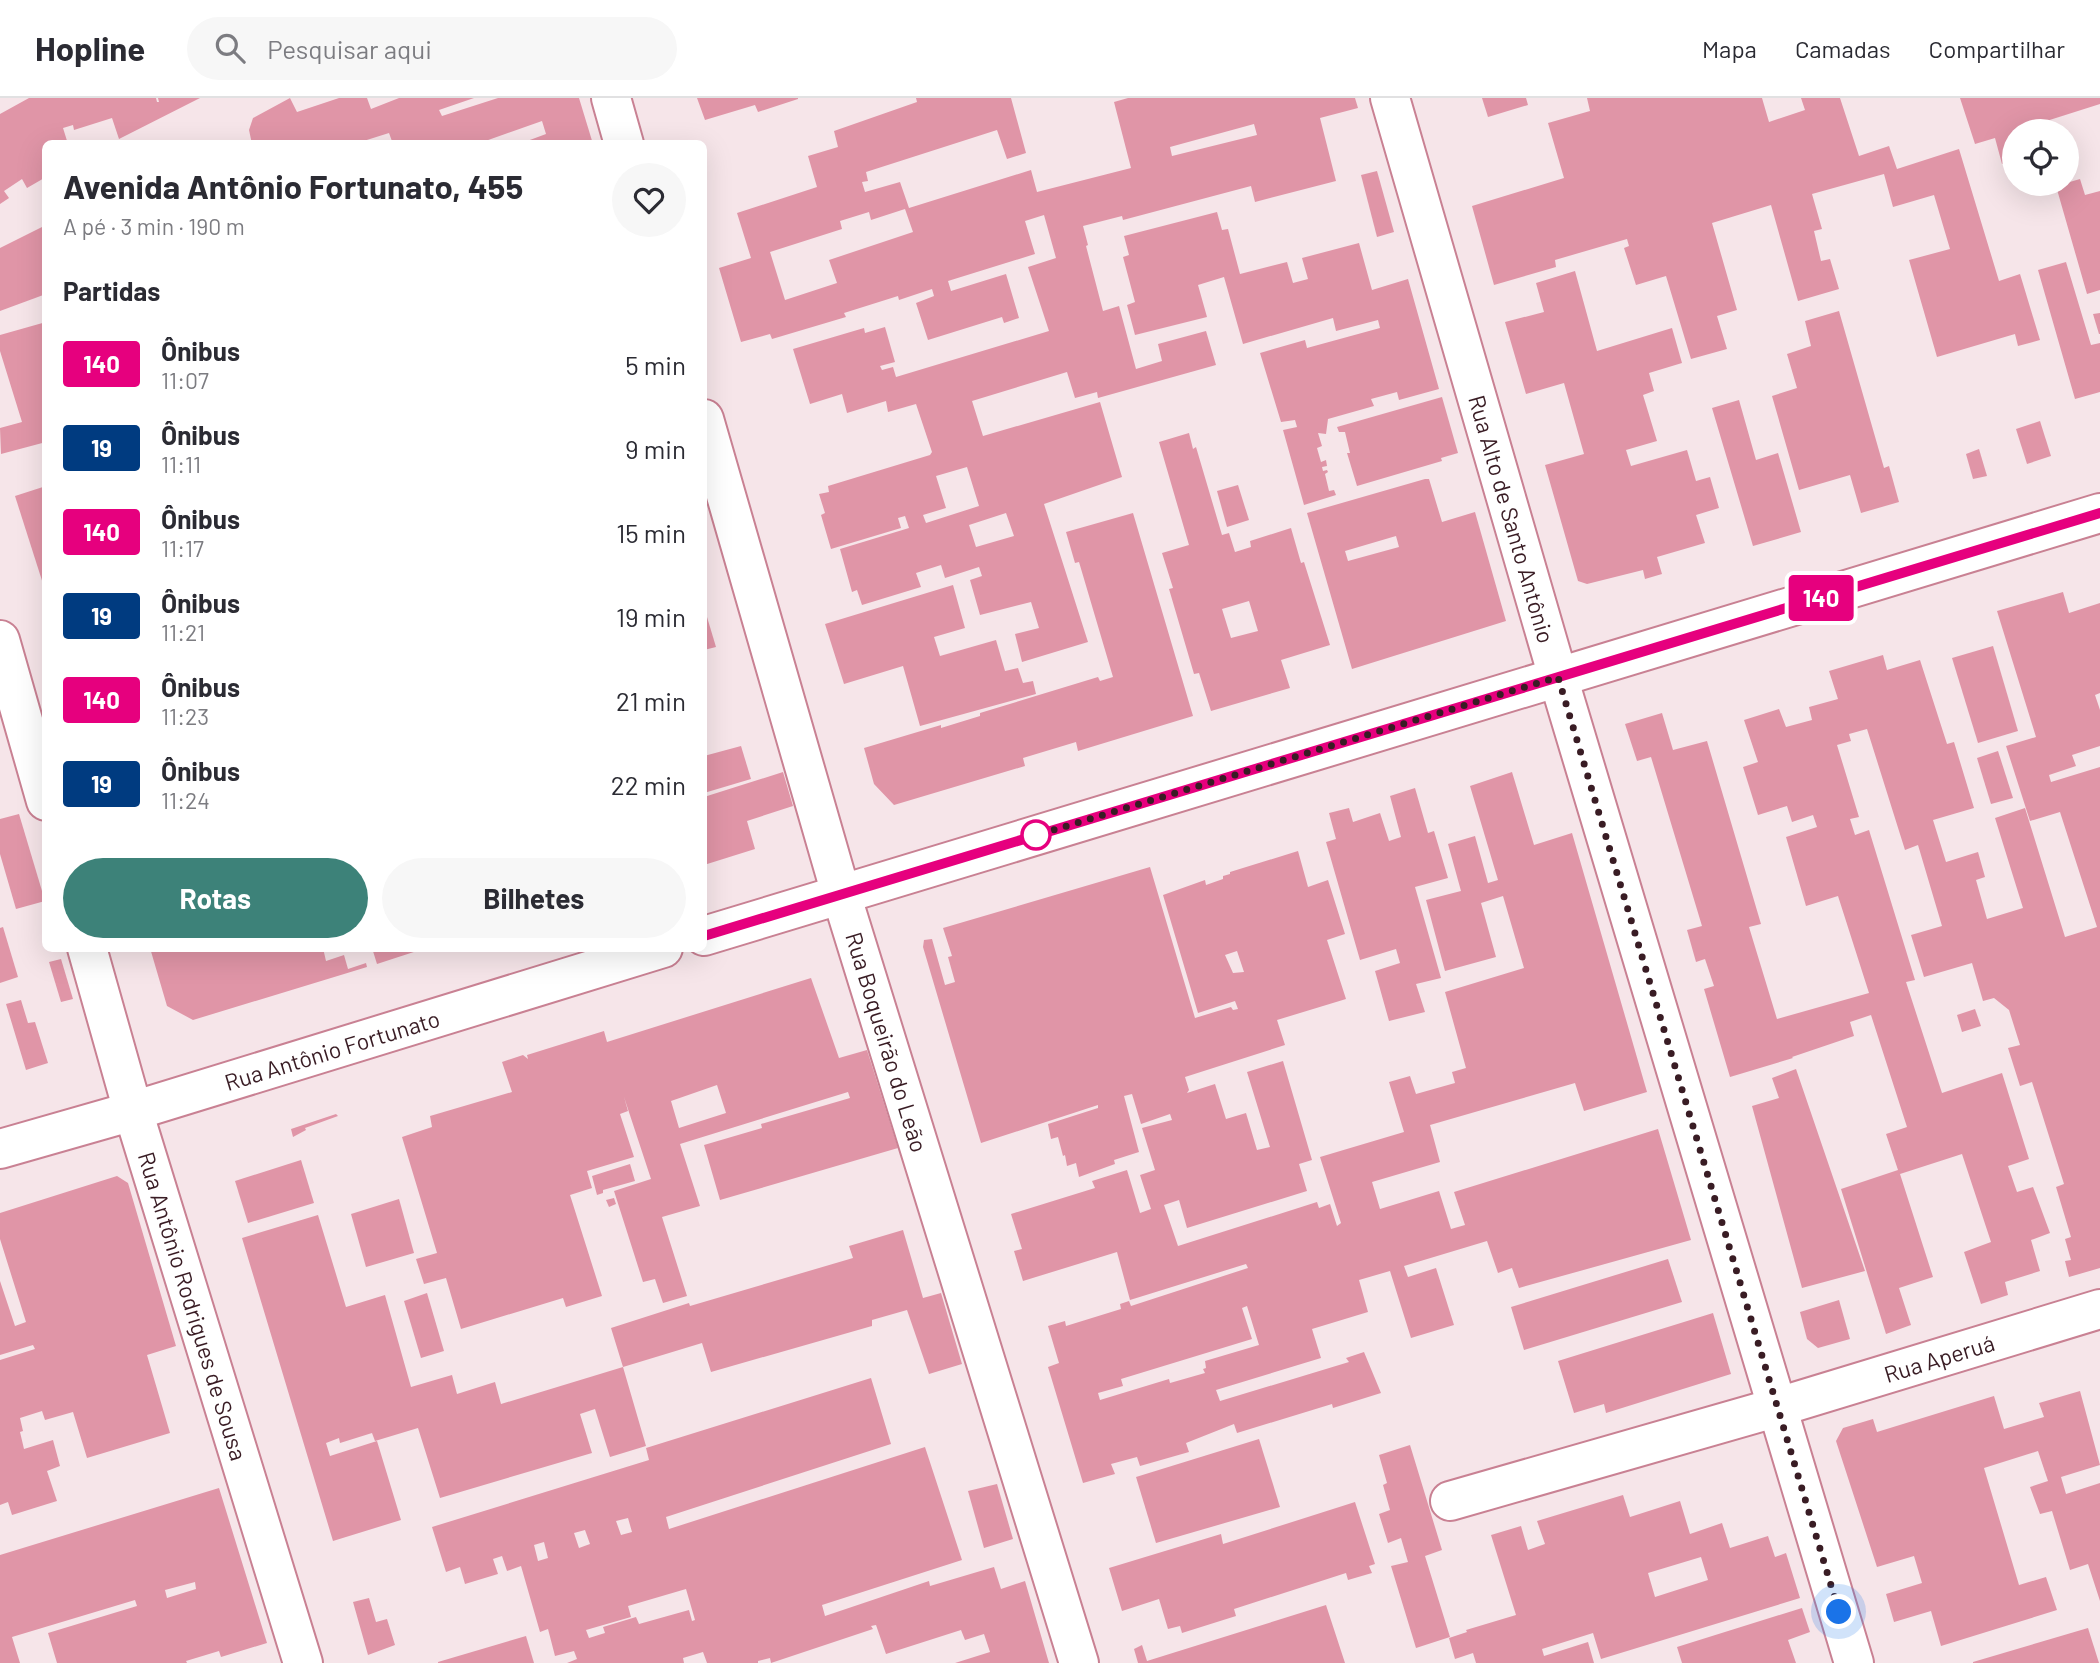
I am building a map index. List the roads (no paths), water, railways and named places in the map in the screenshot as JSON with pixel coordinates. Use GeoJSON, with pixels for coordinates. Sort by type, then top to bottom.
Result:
{"type":"FeatureCollection","features":[{"type":"Feature","properties":{"kind":"street"},"geometry":{"type":"LineString","coordinates":[[611,98],[623,140]]}},
{"type":"Feature","properties":{"kind":"street","name":"Rua Alto de Santo Antônio"},"geometry":{"type":"LineString","coordinates":[[1390,98],[1558,677],[1854,1663]]}},
{"type":"Feature","properties":{"kind":"street","name":"Rua Boqueirão do Leão"},"geometry":{"type":"LineString","coordinates":[[707,429],[841,894],[1079,1663]]}},
{"type":"Feature","properties":{"kind":"street"},"geometry":{"type":"LineString","coordinates":[[707,935],[2100,513]]}},
{"type":"Feature","properties":{"kind":"street"},"geometry":{"type":"LineString","coordinates":[[0,640],[42,787]]}},
{"type":"Feature","properties":{"kind":"street","name":"Rua Antônio Rodrigues de Sousa"},"geometry":{"type":"LineString","coordinates":[[88,952],[133,1111],[303,1663]]}},
{"type":"Feature","properties":{"kind":"street","name":"Rua Antônio Fortunato"},"geometry":{"type":"LineString","coordinates":[[0,1149],[133,1111],[650,952]]}},
{"type":"Feature","properties":{"kind":"street","name":"Rua Aperuá"},"geometry":{"type":"LineString","coordinates":[[1450,1501],[1778,1407],[2100,1309]]}}]}
